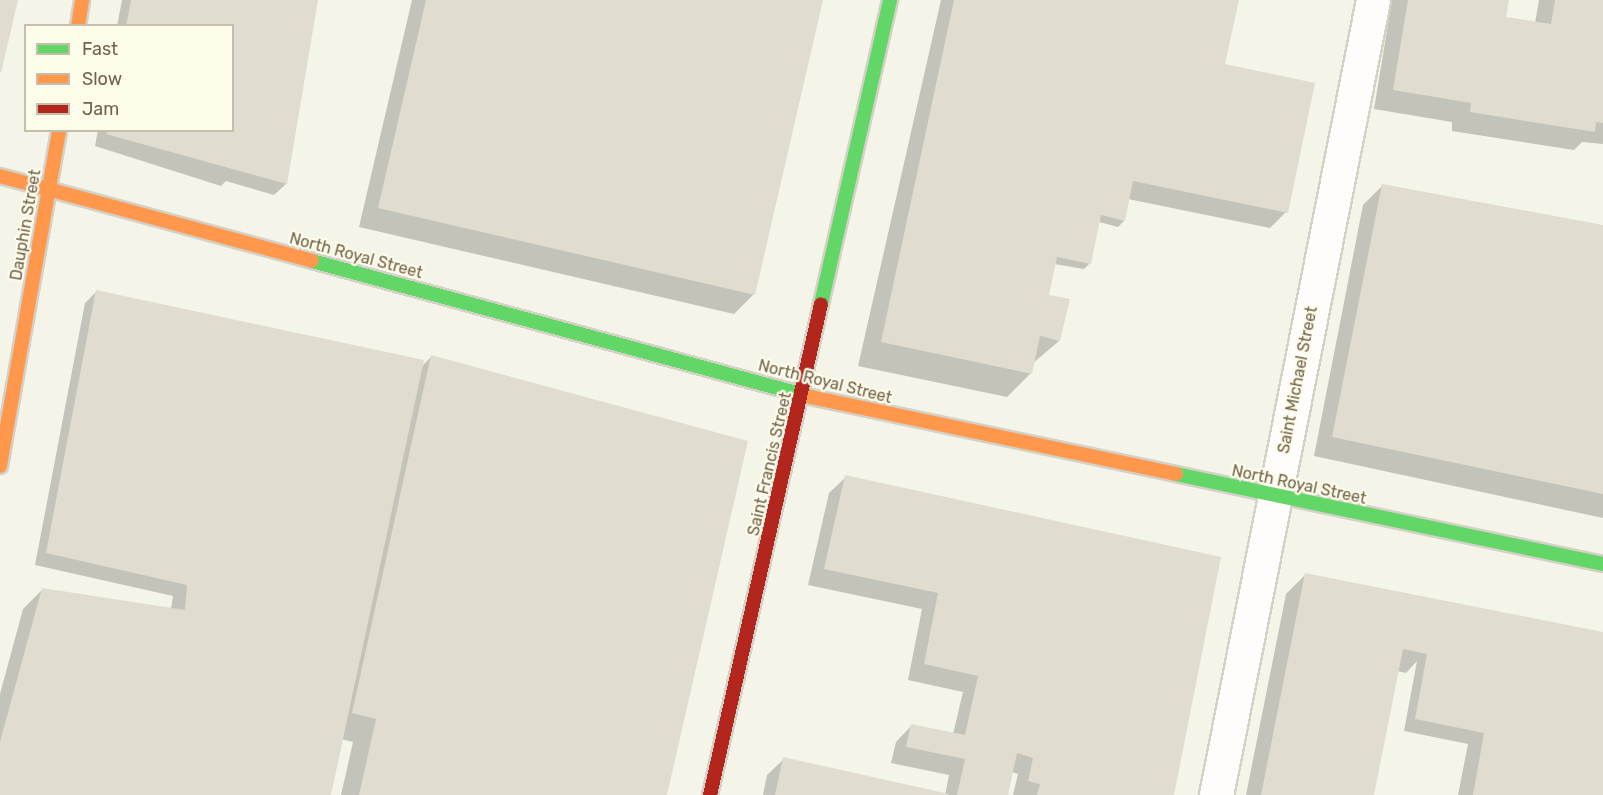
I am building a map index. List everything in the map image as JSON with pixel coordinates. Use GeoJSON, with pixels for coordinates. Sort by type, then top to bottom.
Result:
{"type":"FeatureCollection","features":[{"type":"Feature","properties":{"kind":"street"},"geometry":{"type":"LineString","coordinates":[[78,24],[82,0]]}},
{"type":"Feature","properties":{"kind":"street","name":"Saint Francis Street"},"geometry":{"type":"LineString","coordinates":[[710,795],[890,0]]}},
{"type":"Feature","properties":{"kind":"street","name":"Saint Michael Street"},"geometry":{"type":"LineString","coordinates":[[1216,795],[1373,0]]}},
{"type":"Feature","properties":{"kind":"street","name":"Dauphin Street"},"geometry":{"type":"LineString","coordinates":[[0,466],[59,132]]}},
{"type":"Feature","properties":{"kind":"street","name":"North Royal Street"},"geometry":{"type":"LineString","coordinates":[[0,176],[802,395],[1274,497],[1603,564]]}},
{"type":"Feature","properties":{"kind":"building"},"geometry":{"type":"Polygon","coordinates":[[[0,0],[18,0],[1,73],[0,72],[0,0]]]}},
{"type":"Feature","properties":{"kind":"building"},"geometry":{"type":"Polygon","coordinates":[[[131,0],[318,0],[287,184],[106,134],[106,132],[234,132],[234,24],[126,24],[131,0]]]}},
{"type":"Feature","properties":{"kind":"building"},"geometry":{"type":"Polygon","coordinates":[[[426,0],[823,0],[755,295],[378,208],[426,0]]]}},
{"type":"Feature","properties":{"kind":"building"},"geometry":{"type":"Polygon","coordinates":[[[954,0],[1239,0],[1225,64],[1315,83],[1288,213],[1133,181],[1125,221],[1101,215],[1091,264],[1057,257],[1049,295],[1070,299],[1060,341],[1040,336],[1032,374],[881,342],[954,0]]]}},
{"type":"Feature","properties":{"kind":"building"},"geometry":{"type":"Polygon","coordinates":[[[1408,0],[1509,0],[1506,17],[1551,24],[1555,0],[1603,0],[1603,123],[1596,122],[1595,132],[1470,112],[1471,103],[1393,90],[1408,0]]]}},
{"type":"Feature","properties":{"kind":"building"},"geometry":{"type":"Polygon","coordinates":[[[1382,184],[1603,225],[1603,494],[1332,437],[1382,184]]]}},
{"type":"Feature","properties":{"kind":"building"},"geometry":{"type":"Polygon","coordinates":[[[96,290],[424,360],[331,795],[0,795],[0,742],[42,588],[185,610],[187,585],[46,553],[96,290]]]}},
{"type":"Feature","properties":{"kind":"building"},"geometry":{"type":"Polygon","coordinates":[[[431,355],[748,441],[667,795],[359,795],[376,719],[352,713],[431,355]]]}},
{"type":"Feature","properties":{"kind":"building"},"geometry":{"type":"Polygon","coordinates":[[[845,475],[1221,557],[1174,795],[1037,795],[1040,784],[1028,781],[1033,758],[1017,753],[1008,795],[957,795],[965,759],[906,747],[911,724],[965,735],[978,676],[924,664],[938,593],[824,569],[845,475]]]}},
{"type":"Feature","properties":{"kind":"building"},"geometry":{"type":"Polygon","coordinates":[[[1305,573],[1603,632],[1603,795],[1473,795],[1484,733],[1415,719],[1427,654],[1403,649],[1374,795],[1261,795],[1305,573]]]}},
{"type":"Feature","properties":{"kind":"building"},"geometry":{"type":"Polygon","coordinates":[[[783,757],[949,794],[775,795],[783,757]]]}},
{"type":"Feature","properties":{"kind":"traffic: fast"},"geometry":{"type":"LineString","coordinates":[[821,304],[890,0]]}},
{"type":"Feature","properties":{"kind":"traffic: fast"},"geometry":{"type":"LineString","coordinates":[[312,261],[811,397]]}},
{"type":"Feature","properties":{"kind":"traffic: fast"},"geometry":{"type":"LineString","coordinates":[[1176,474],[1603,564]]}},
{"type":"Feature","properties":{"kind":"traffic: slow"},"geometry":{"type":"LineString","coordinates":[[78,24],[82,0]]}},
{"type":"Feature","properties":{"kind":"traffic: slow"},"geometry":{"type":"LineString","coordinates":[[0,466],[59,132]]}},
{"type":"Feature","properties":{"kind":"traffic: slow"},"geometry":{"type":"LineString","coordinates":[[0,176],[312,261]]}},
{"type":"Feature","properties":{"kind":"traffic: slow"},"geometry":{"type":"LineString","coordinates":[[811,397],[1176,474]]}},
{"type":"Feature","properties":{"kind":"traffic: jam"},"geometry":{"type":"LineString","coordinates":[[710,795],[821,304]]}}]}
